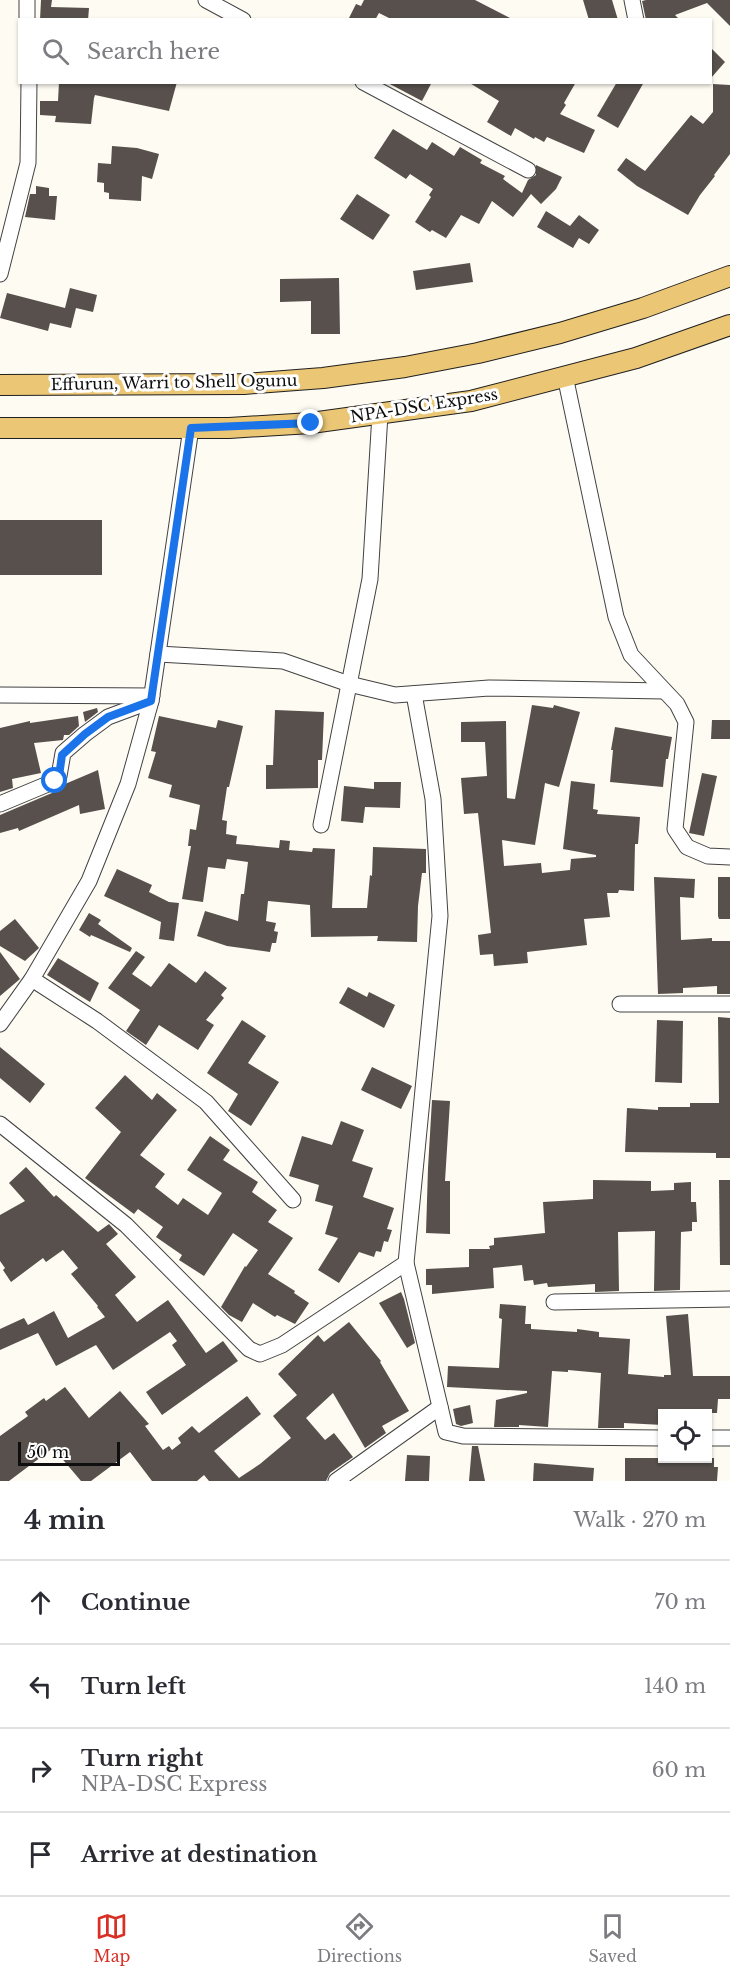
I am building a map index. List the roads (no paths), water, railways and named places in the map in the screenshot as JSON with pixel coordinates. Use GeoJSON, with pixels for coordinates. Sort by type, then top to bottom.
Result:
{"type":"FeatureCollection","features":[{"type":"Feature","properties":{"kind":"main road","name":"Effurun, Warri to Shell Ogunu"},"geometry":{"type":"LineString","coordinates":[[0,385],[244,384],[323,378],[405,368],[560,333],[643,308],[730,276]]}},
{"type":"Feature","properties":{"kind":"main road","name":"NPA-DSC Express"},"geometry":{"type":"LineString","coordinates":[[0,428],[191,428],[311,423],[380,414],[471,401],[636,358],[730,325]]}},
{"type":"Feature","properties":{"kind":"street"},"geometry":{"type":"LineString","coordinates":[[27,0],[27,18]]}},
{"type":"Feature","properties":{"kind":"street"},"geometry":{"type":"LineString","coordinates":[[206,0],[239,18]]}},
{"type":"Feature","properties":{"kind":"street"},"geometry":{"type":"LineString","coordinates":[[632,0],[636,18]]}},
{"type":"Feature","properties":{"kind":"street"},"geometry":{"type":"LineString","coordinates":[[0,274],[28,163],[29,84]]}},
{"type":"Feature","properties":{"kind":"street"},"geometry":{"type":"LineString","coordinates":[[367,84],[528,170]]}},
{"type":"Feature","properties":{"kind":"street"},"geometry":{"type":"LineString","coordinates":[[565,376],[616,617],[631,655],[677,704],[686,722],[675,829],[687,847],[708,856],[730,857]]}},
{"type":"Feature","properties":{"kind":"street"},"geometry":{"type":"LineString","coordinates":[[321,825],[370,579],[380,414]]}},
{"type":"Feature","properties":{"kind":"street"},"geometry":{"type":"LineString","coordinates":[[0,1024],[32,979],[89,881],[128,784],[151,698],[191,428]]}},
{"type":"Feature","properties":{"kind":"street"},"geometry":{"type":"LineString","coordinates":[[158,654],[283,661],[349,684],[395,696],[489,688],[664,691]]}},
{"type":"Feature","properties":{"kind":"street"},"geometry":{"type":"LineString","coordinates":[[414,694],[433,799],[440,916],[406,1263],[446,1432],[463,1436],[658,1438]]}},
{"type":"Feature","properties":{"kind":"street"},"geometry":{"type":"LineString","coordinates":[[0,695],[151,698]]}},
{"type":"Feature","properties":{"kind":"street"},"geometry":{"type":"LineString","coordinates":[[0,804],[55,781],[59,776],[62,755],[85,734],[108,717],[151,698]]}},
{"type":"Feature","properties":{"kind":"street"},"geometry":{"type":"LineString","coordinates":[[32,979],[98,1021],[206,1101],[293,1200]]}},
{"type":"Feature","properties":{"kind":"street"},"geometry":{"type":"LineString","coordinates":[[620,1004],[730,1004]]}},
{"type":"Feature","properties":{"kind":"street"},"geometry":{"type":"LineString","coordinates":[[0,1124],[126,1225],[249,1349],[260,1354],[282,1345],[406,1263]]}},
{"type":"Feature","properties":{"kind":"street"},"geometry":{"type":"LineString","coordinates":[[554,1302],[730,1299]]}},
{"type":"Feature","properties":{"kind":"street"},"geometry":{"type":"LineString","coordinates":[[336,1481],[440,1407]]}},
{"type":"Feature","properties":{"kind":"street"},"geometry":{"type":"LineString","coordinates":[[712,1438],[730,1438]]}}]}
